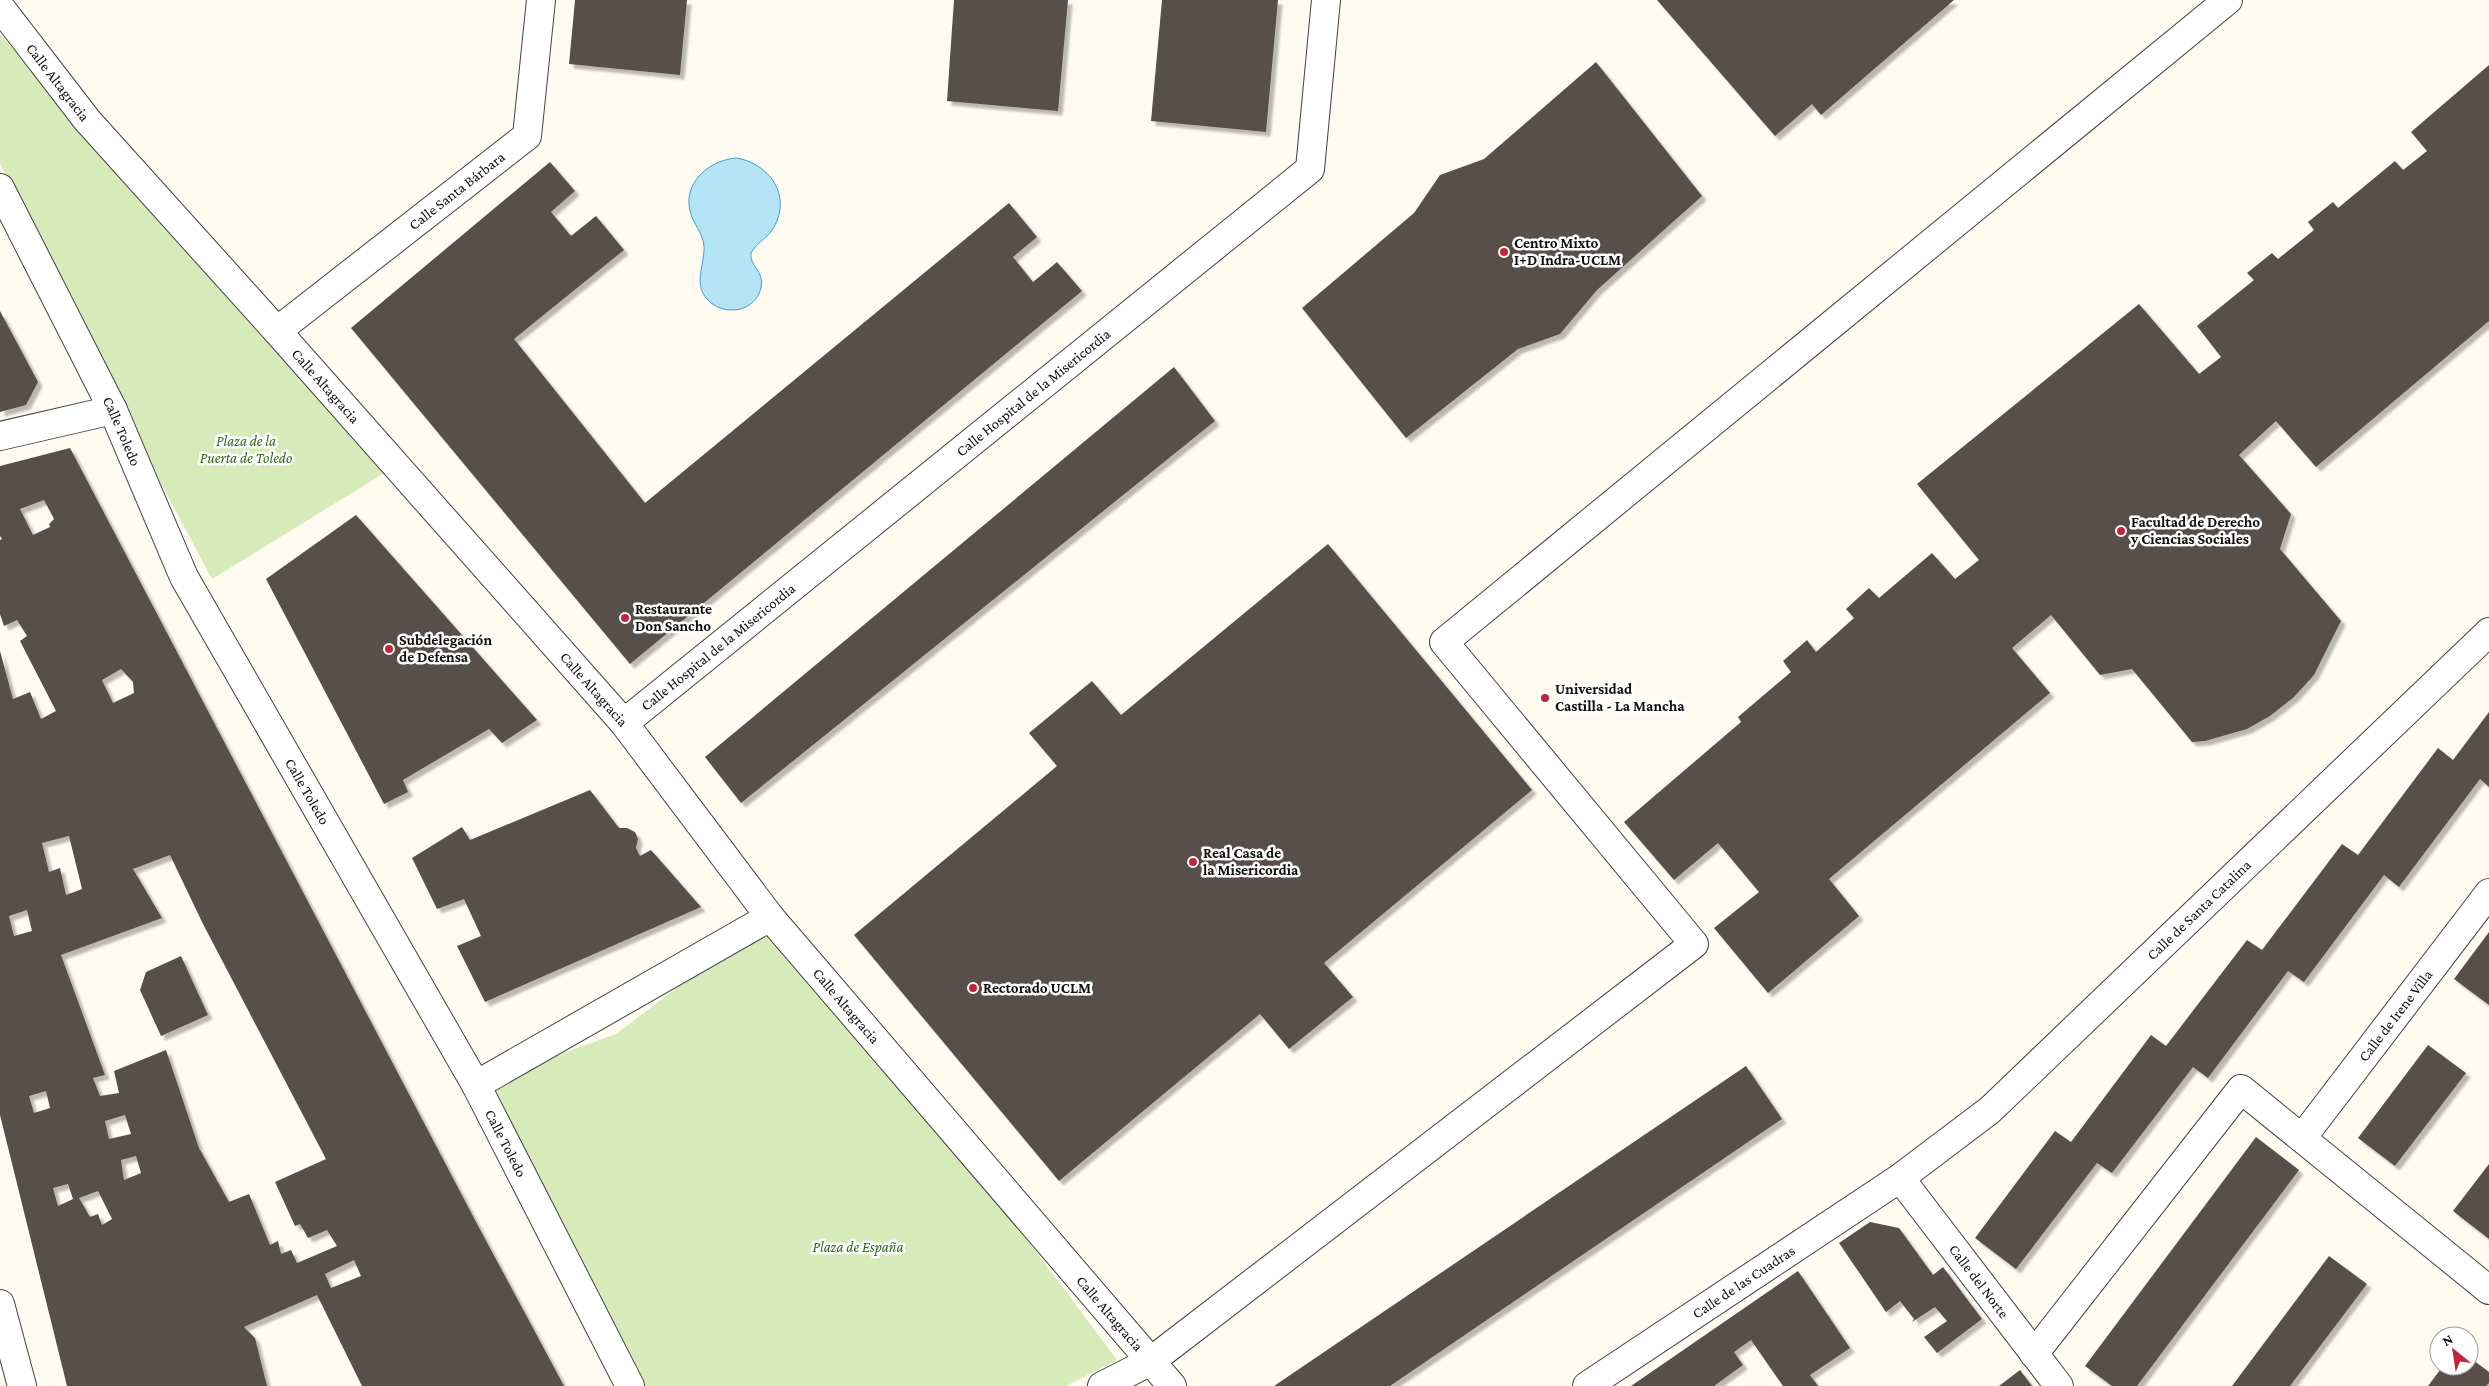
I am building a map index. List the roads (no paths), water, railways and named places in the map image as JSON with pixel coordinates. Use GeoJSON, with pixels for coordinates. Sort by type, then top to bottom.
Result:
{"type":"FeatureCollection","features":[{"type":"Feature","properties":{"kind":"street","name":"Calle Santa Bárbara"},"geometry":{"type":"LineString","coordinates":[[277,331],[527,136],[541,0]]}},
{"type":"Feature","properties":{"kind":"street","name":"Calle Hospital de la Misericordia"},"geometry":{"type":"LineString","coordinates":[[624,723],[1310,169],[1326,0]]}},
{"type":"Feature","properties":{"kind":"street"},"geometry":{"type":"LineString","coordinates":[[1102,1386],[1151,1361],[1694,944],[1444,642],[2228,0]]}},
{"type":"Feature","properties":{"kind":"street","name":"Calle Altagracia"},"geometry":{"type":"LineString","coordinates":[[0,7],[87,120],[277,331],[624,723],[770,917],[1172,1386]]}},
{"type":"Feature","properties":{"kind":"street","name":"Calle Toledo"},"geometry":{"type":"LineString","coordinates":[[0,188],[113,410],[184,577],[476,1085],[630,1386]]}},
{"type":"Feature","properties":{"kind":"street"},"geometry":{"type":"LineString","coordinates":[[0,436],[113,410]]}},
{"type":"Feature","properties":{"kind":"street","name":"Calle de Santa Catalina"},"geometry":{"type":"LineString","coordinates":[[1900,1178],[1990,1110],[2489,632]]}},
{"type":"Feature","properties":{"kind":"street","name":"Calle de Irene Villa"},"geometry":{"type":"LineString","coordinates":[[2302,1138],[2489,893]]}},
{"type":"Feature","properties":{"kind":"street"},"geometry":{"type":"LineString","coordinates":[[476,1085],[770,917]]}},
{"type":"Feature","properties":{"kind":"street"},"geometry":{"type":"LineString","coordinates":[[2034,1354],[2241,1089],[2489,1290]]}},
{"type":"Feature","properties":{"kind":"street","name":"Calle del Norte"},"geometry":{"type":"LineString","coordinates":[[1900,1178],[2059,1386]]}},
{"type":"Feature","properties":{"kind":"street","name":"Calle de las Cuadras"},"geometry":{"type":"LineString","coordinates":[[1587,1386],[1900,1178]]}},
{"type":"Feature","properties":{"kind":"street"},"geometry":{"type":"LineString","coordinates":[[0,1304],[22,1386]]}},
{"type":"Feature","properties":{"kind":"water"},"geometry":{"type":"Polygon","coordinates":[[[736,158],[758,166],[767,174],[779,192],[780,203],[779,215],[774,227],[751,253],[752,262],[762,282],[757,297],[744,308],[726,310],[710,302],[701,289],[700,277],[704,246],[702,237],[691,216],[689,200],[695,182],[701,174],[717,163],[736,158]]]}},
{"type":"Feature","properties":{"kind":"place","name":"Centro Mixto I+D Indra-UCLM"},"geometry":{"type":"Point","coordinates":[1504,252]}},
{"type":"Feature","properties":{"kind":"place","name":"Facultad de Derecho y Ciencias Sociales"},"geometry":{"type":"Point","coordinates":[2121,531]}},
{"type":"Feature","properties":{"kind":"place","name":"Restaurante Don Sancho"},"geometry":{"type":"Point","coordinates":[625,618]}},
{"type":"Feature","properties":{"kind":"place","name":"Subdelegación de Defensa"},"geometry":{"type":"Point","coordinates":[389,649]}},
{"type":"Feature","properties":{"kind":"place","name":"Universidad Castilla - La Mancha"},"geometry":{"type":"Point","coordinates":[1545,698]}},
{"type":"Feature","properties":{"kind":"place","name":"Real Casa de la Misericordia"},"geometry":{"type":"Point","coordinates":[1193,862]}},
{"type":"Feature","properties":{"kind":"place","name":"Rectorado UCLM"},"geometry":{"type":"Point","coordinates":[973,988]}},
{"type":"Feature","properties":{"kind":"park label","name":"Plaza de la Puerta de Toledo"},"geometry":{"type":"Point","coordinates":[246,450]}},
{"type":"Feature","properties":{"kind":"park label","name":"Plaza de España"},"geometry":{"type":"Point","coordinates":[858,1247]}}]}
